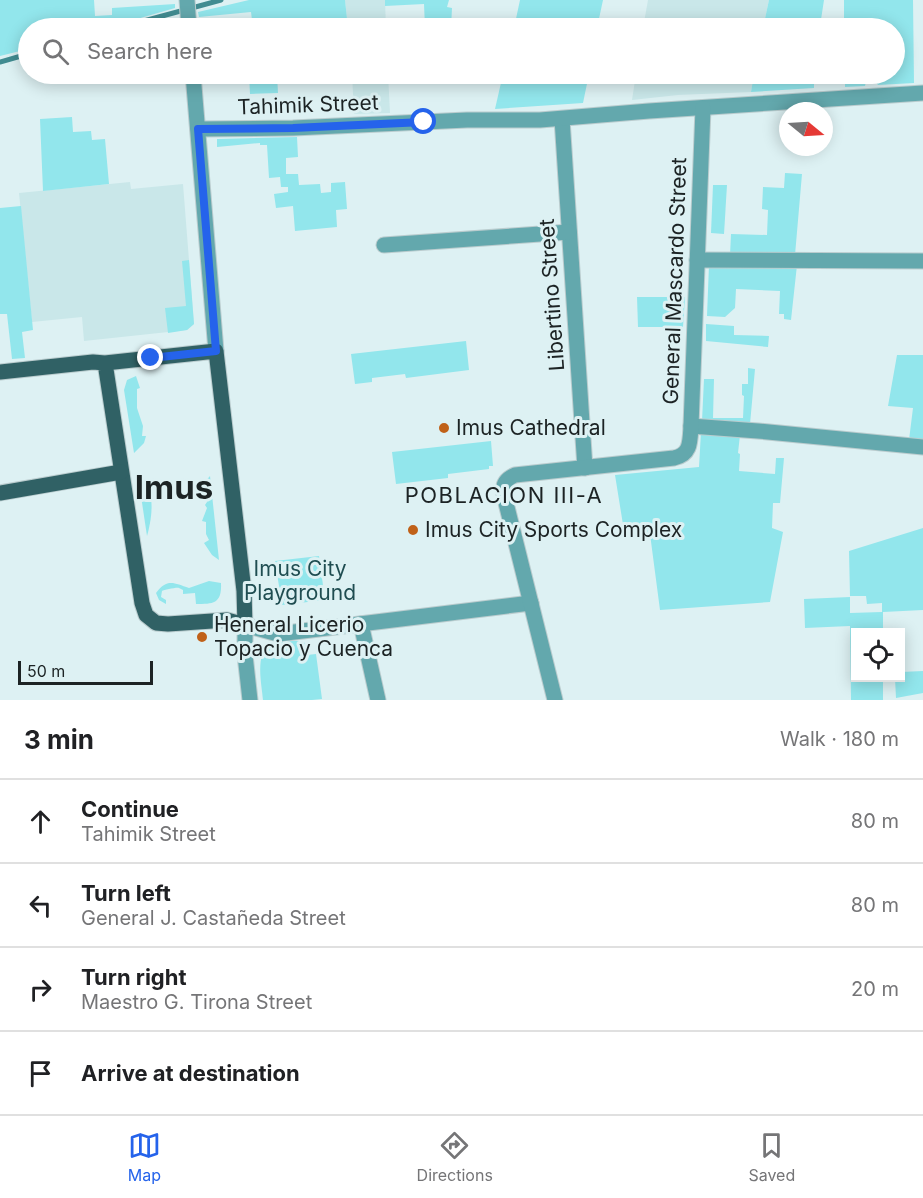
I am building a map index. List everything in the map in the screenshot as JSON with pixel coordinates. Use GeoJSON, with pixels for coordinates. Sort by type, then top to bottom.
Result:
{"type":"FeatureCollection","features":[{"type":"Feature","properties":{"kind":"main road"},"geometry":{"type":"LineString","coordinates":[[0,372],[216,351],[244,591],[245,625],[227,620],[162,624],[151,620],[146,615],[142,603],[105,363]]}},
{"type":"Feature","properties":{"kind":"main road"},"geometry":{"type":"LineString","coordinates":[[0,493],[121,472]]}},
{"type":"Feature","properties":{"kind":"street"},"geometry":{"type":"LineString","coordinates":[[194,84],[216,351]]}},
{"type":"Feature","properties":{"kind":"street","name":"Tahimik Street"},"geometry":{"type":"LineString","coordinates":[[198,129],[562,119],[923,93]]}},
{"type":"Feature","properties":{"kind":"street","name":"General Mascardo Street"},"geometry":{"type":"LineString","coordinates":[[585,468],[680,457],[685,454],[689,446],[703,108]]}},
{"type":"Feature","properties":{"kind":"street","name":"Libertino Street"},"geometry":{"type":"LineString","coordinates":[[562,119],[585,468]]}},
{"type":"Feature","properties":{"kind":"street"},"geometry":{"type":"LineString","coordinates":[[384,245],[570,232]]}},
{"type":"Feature","properties":{"kind":"street"},"geometry":{"type":"LineString","coordinates":[[697,260],[923,261]]}},
{"type":"Feature","properties":{"kind":"street"},"geometry":{"type":"LineString","coordinates":[[690,426],[923,447]]}},
{"type":"Feature","properties":{"kind":"street"},"geometry":{"type":"LineString","coordinates":[[555,700],[503,487],[515,475],[585,468]]}},
{"type":"Feature","properties":{"kind":"street"},"geometry":{"type":"LineString","coordinates":[[250,700],[245,655],[245,625],[278,634],[531,603]]}},
{"type":"Feature","properties":{"kind":"street"},"geometry":{"type":"LineString","coordinates":[[361,624],[378,700]]}},
{"type":"Feature","properties":{"kind":"shaded area"},"geometry":{"type":"Polygon","coordinates":[[[345,0],[385,0],[386,18],[347,18],[345,0]]]}},
{"type":"Feature","properties":{"kind":"shaded area"},"geometry":{"type":"Polygon","coordinates":[[[648,0],[769,0],[765,18],[645,18],[648,0]]]}},
{"type":"Feature","properties":{"kind":"shaded area"},"geometry":{"type":"Polygon","coordinates":[[[352,84],[389,84],[390,113],[354,114],[352,84]]]}},
{"type":"Feature","properties":{"kind":"shaded area"},"geometry":{"type":"Polygon","coordinates":[[[634,84],[752,84],[751,92],[678,95],[632,100],[634,84]]]}},
{"type":"Feature","properties":{"kind":"shaded area"},"geometry":{"type":"Polygon","coordinates":[[[130,182],[131,189],[183,184],[194,324],[187,330],[84,341],[82,317],[32,322],[19,193],[130,182]]]}},
{"type":"Feature","properties":{"kind":"green space"},"geometry":{"type":"Polygon","coordinates":[[[0,0],[94,0],[95,16],[112,15],[112,8],[175,4],[175,8],[140,18],[18,18],[18,52],[0,56],[0,0]]]}},
{"type":"Feature","properties":{"kind":"green space"},"geometry":{"type":"Polygon","coordinates":[[[249,0],[345,0],[347,18],[252,18],[251,12],[199,17],[198,12],[249,0]]]}},
{"type":"Feature","properties":{"kind":"green space"},"geometry":{"type":"Polygon","coordinates":[[[385,0],[449,0],[447,7],[452,8],[452,18],[425,18],[424,4],[385,6],[385,0]]]}},
{"type":"Feature","properties":{"kind":"green space"},"geometry":{"type":"Polygon","coordinates":[[[520,0],[603,0],[599,18],[516,18],[520,0]]]}},
{"type":"Feature","properties":{"kind":"green space"},"geometry":{"type":"Polygon","coordinates":[[[769,0],[824,0],[821,18],[765,18],[769,0]]]}},
{"type":"Feature","properties":{"kind":"green space"},"geometry":{"type":"Polygon","coordinates":[[[844,0],[913,0],[914,83],[905,84],[905,18],[844,18],[844,0]]]}},
{"type":"Feature","properties":{"kind":"green space"},"geometry":{"type":"Polygon","coordinates":[[[250,84],[278,84],[278,93],[250,94],[250,84]]]}},
{"type":"Feature","properties":{"kind":"green space"},"geometry":{"type":"Polygon","coordinates":[[[501,84],[587,84],[583,103],[495,109],[501,84]]]}},
{"type":"Feature","properties":{"kind":"green space"},"geometry":{"type":"Polygon","coordinates":[[[752,84],[814,84],[814,88],[751,92],[752,84]]]}},
{"type":"Feature","properties":{"kind":"green space"},"geometry":{"type":"Polygon","coordinates":[[[845,84],[865,84],[865,86],[845,87],[845,84]]]}},
{"type":"Feature","properties":{"kind":"green space"},"geometry":{"type":"Polygon","coordinates":[[[72,117],[73,132],[91,131],[92,140],[105,139],[109,184],[43,191],[40,119],[72,117]]]}},
{"type":"Feature","properties":{"kind":"green space"},"geometry":{"type":"Polygon","coordinates":[[[297,137],[298,157],[286,158],[286,174],[298,174],[299,185],[320,184],[321,193],[331,192],[331,183],[345,182],[347,209],[336,210],[337,227],[295,231],[293,206],[276,208],[274,194],[288,192],[288,187],[281,187],[280,177],[269,178],[267,145],[260,145],[260,143],[217,147],[217,139],[297,137]]]}},
{"type":"Feature","properties":{"kind":"green space"},"geometry":{"type":"Polygon","coordinates":[[[785,173],[802,174],[795,255],[730,255],[731,234],[767,235],[768,210],[762,209],[763,187],[784,188],[785,173]]]}},
{"type":"Feature","properties":{"kind":"green space"},"geometry":{"type":"Polygon","coordinates":[[[713,185],[727,185],[724,234],[711,233],[713,185]]]}},
{"type":"Feature","properties":{"kind":"green space"},"geometry":{"type":"Polygon","coordinates":[[[21,206],[33,330],[22,332],[25,358],[12,359],[7,314],[0,314],[0,208],[21,206]]]}},
{"type":"Feature","properties":{"kind":"green space"},"geometry":{"type":"Polygon","coordinates":[[[189,260],[194,324],[187,330],[168,333],[165,308],[186,306],[182,261],[189,260]]]}},
{"type":"Feature","properties":{"kind":"green space"},"geometry":{"type":"Polygon","coordinates":[[[709,265],[797,265],[791,320],[784,319],[784,314],[779,314],[780,291],[736,289],[735,308],[725,317],[707,316],[709,265]]]}},
{"type":"Feature","properties":{"kind":"green space"},"geometry":{"type":"Polygon","coordinates":[[[637,297],[685,297],[683,327],[638,327],[637,297]]]}},
{"type":"Feature","properties":{"kind":"green space"},"geometry":{"type":"Polygon","coordinates":[[[706,324],[734,326],[734,335],[769,336],[768,347],[706,341],[706,324]]]}},
{"type":"Feature","properties":{"kind":"green space"},"geometry":{"type":"Polygon","coordinates":[[[466,341],[469,370],[406,378],[405,374],[372,378],[372,382],[355,384],[351,354],[466,341]]]}},
{"type":"Feature","properties":{"kind":"green space"},"geometry":{"type":"Polygon","coordinates":[[[897,355],[923,355],[923,441],[909,440],[913,408],[888,406],[897,355]]]}},
{"type":"Feature","properties":{"kind":"green space"},"geometry":{"type":"Polygon","coordinates":[[[748,368],[755,369],[750,424],[702,421],[704,379],[714,379],[713,418],[743,418],[742,384],[748,384],[748,368]]]}},
{"type":"Feature","properties":{"kind":"green space"},"geometry":{"type":"Polygon","coordinates":[[[136,376],[140,388],[137,389],[137,408],[143,426],[142,436],[146,436],[144,443],[134,453],[124,390],[127,380],[136,376]]]}},
{"type":"Feature","properties":{"kind":"green space"},"geometry":{"type":"Polygon","coordinates":[[[701,432],[740,435],[739,471],[775,474],[776,458],[784,458],[780,503],[773,503],[772,528],[783,532],[770,602],[660,610],[650,534],[625,537],[615,475],[699,467],[701,432]]]}},
{"type":"Feature","properties":{"kind":"green space"},"geometry":{"type":"Polygon","coordinates":[[[491,441],[493,466],[489,466],[489,469],[448,474],[448,478],[396,484],[392,452],[491,441]]]}},
{"type":"Feature","properties":{"kind":"green space"},"geometry":{"type":"Polygon","coordinates":[[[138,476],[144,481],[151,496],[147,536],[138,476]]]}},
{"type":"Feature","properties":{"kind":"green space"},"geometry":{"type":"Polygon","coordinates":[[[210,476],[219,560],[212,555],[204,543],[209,540],[206,534],[206,522],[202,521],[207,508],[204,495],[207,486],[203,484],[210,476]]]}},
{"type":"Feature","properties":{"kind":"green space"},"geometry":{"type":"Polygon","coordinates":[[[923,528],[923,610],[883,612],[883,628],[851,628],[851,682],[883,682],[883,700],[851,700],[850,626],[805,628],[804,599],[850,597],[850,613],[882,612],[882,603],[867,604],[866,596],[850,596],[849,551],[923,528]]]}},
{"type":"Feature","properties":{"kind":"green space","name":"Imus City Playground"},"geometry":{"type":"Polygon","coordinates":[[[319,556],[325,600],[282,605],[275,561],[319,556]]]}},
{"type":"Feature","properties":{"kind":"green space"},"geometry":{"type":"Polygon","coordinates":[[[209,581],[221,583],[220,595],[212,603],[196,604],[195,593],[183,594],[183,590],[178,588],[162,591],[161,597],[166,600],[166,604],[159,600],[156,593],[164,585],[171,583],[189,588],[209,581]]]}},
{"type":"Feature","properties":{"kind":"green space"},"geometry":{"type":"Polygon","coordinates":[[[300,641],[305,643],[307,655],[316,654],[322,699],[263,700],[260,669],[262,654],[271,644],[300,641]]]}},
{"type":"Feature","properties":{"kind":"green space"},"geometry":{"type":"Polygon","coordinates":[[[923,671],[923,693],[896,698],[895,682],[905,682],[905,672],[923,671]]]}},
{"type":"Feature","properties":{"kind":"waterway"},"geometry":{"type":"LineString","coordinates":[[155,18],[221,0]]}},
{"type":"Feature","properties":{"kind":"waterway"},"geometry":{"type":"LineString","coordinates":[[0,62],[18,57]]}},
{"type":"Feature","properties":{"kind":"place","name":"Imus Cathedral"},"geometry":{"type":"Point","coordinates":[444,428]}},
{"type":"Feature","properties":{"kind":"place","name":"Imus City Sports Complex"},"geometry":{"type":"Point","coordinates":[413,530]}},
{"type":"Feature","properties":{"kind":"place","name":"Heneral Licerio Topacio y Cuenca"},"geometry":{"type":"Point","coordinates":[202,637]}},
{"type":"Feature","properties":{"kind":"district","name":"Imus"},"geometry":{"type":"Point","coordinates":[174,487]}},
{"type":"Feature","properties":{"kind":"district","name":"POBLACION III-A"},"geometry":{"type":"Point","coordinates":[504,495]}},
{"type":"Feature","properties":{"kind":"route"},"geometry":{"type":"LineString","coordinates":[[151,358],[216,351],[198,129],[293,128],[424,122]]}}]}
